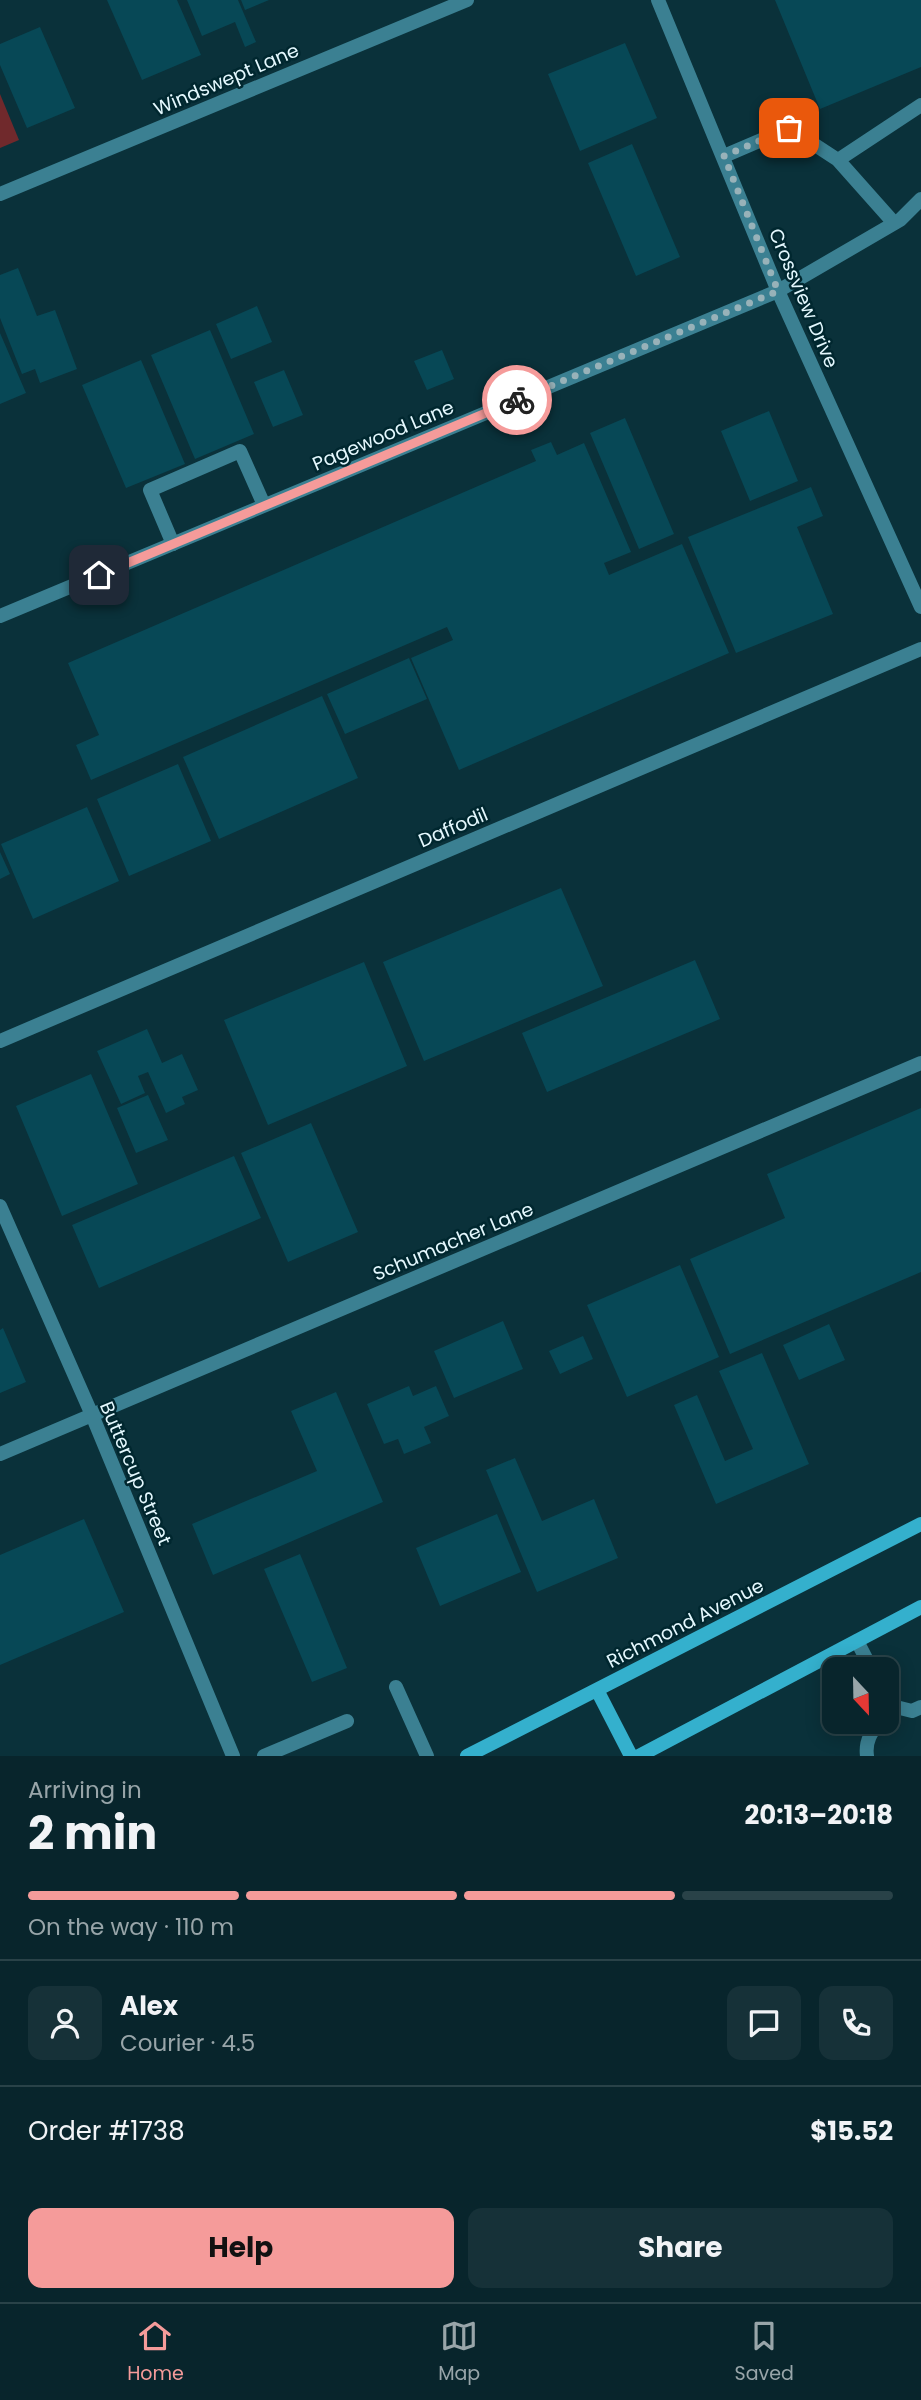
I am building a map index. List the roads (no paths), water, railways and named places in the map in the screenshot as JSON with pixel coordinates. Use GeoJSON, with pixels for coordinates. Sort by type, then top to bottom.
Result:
{"type":"FeatureCollection","features":[{"type":"Feature","properties":{"kind":"main road","name":"Richmond Avenue"},"geometry":{"type":"LineString","coordinates":[[467,1756],[919,1529]]}},
{"type":"Feature","properties":{"kind":"main road"},"geometry":{"type":"LineString","coordinates":[[639,1756],[921,1607]]}},
{"type":"Feature","properties":{"kind":"main road"},"geometry":{"type":"LineString","coordinates":[[597,1690],[631,1756]]}},
{"type":"Feature","properties":{"kind":"street","name":"Windswept Lane"},"geometry":{"type":"LineString","coordinates":[[0,194],[467,0]]}},
{"type":"Feature","properties":{"kind":"street","name":"Crossview Drive"},"geometry":{"type":"LineString","coordinates":[[659,0],[778,291],[921,607]]}},
{"type":"Feature","properties":{"kind":"street"},"geometry":{"type":"LineString","coordinates":[[838,160],[921,105]]}},
{"type":"Feature","properties":{"kind":"street"},"geometry":{"type":"LineString","coordinates":[[724,156],[789,128],[838,160],[894,223]]}},
{"type":"Feature","properties":{"kind":"street","name":"Pagewood Lane"},"geometry":{"type":"LineString","coordinates":[[0,616],[778,291],[894,223],[921,199]]}},
{"type":"Feature","properties":{"kind":"street"},"geometry":{"type":"LineString","coordinates":[[173,544],[150,490],[240,451],[264,505]]}},
{"type":"Feature","properties":{"kind":"street","name":"Daffodil"},"geometry":{"type":"LineString","coordinates":[[0,1041],[921,649]]}},
{"type":"Feature","properties":{"kind":"street","name":"Schumacher Lane"},"geometry":{"type":"LineString","coordinates":[[0,1454],[921,1063]]}},
{"type":"Feature","properties":{"kind":"street","name":"Buttercup Street"},"geometry":{"type":"LineString","coordinates":[[0,1206],[92,1415],[233,1756]]}},
{"type":"Feature","properties":{"kind":"street"},"geometry":{"type":"LineString","coordinates":[[857,1641],[865,1657]]}},
{"type":"Feature","properties":{"kind":"street"},"geometry":{"type":"LineString","coordinates":[[396,1687],[427,1756]]}},
{"type":"Feature","properties":{"kind":"street"},"geometry":{"type":"LineString","coordinates":[[900,1709],[912,1712],[921,1707]]}},
{"type":"Feature","properties":{"kind":"street"},"geometry":{"type":"LineString","coordinates":[[264,1756],[347,1721]]}},
{"type":"Feature","properties":{"kind":"street"},"geometry":{"type":"LineString","coordinates":[[867,1756],[866,1746],[870,1734]]}}]}
